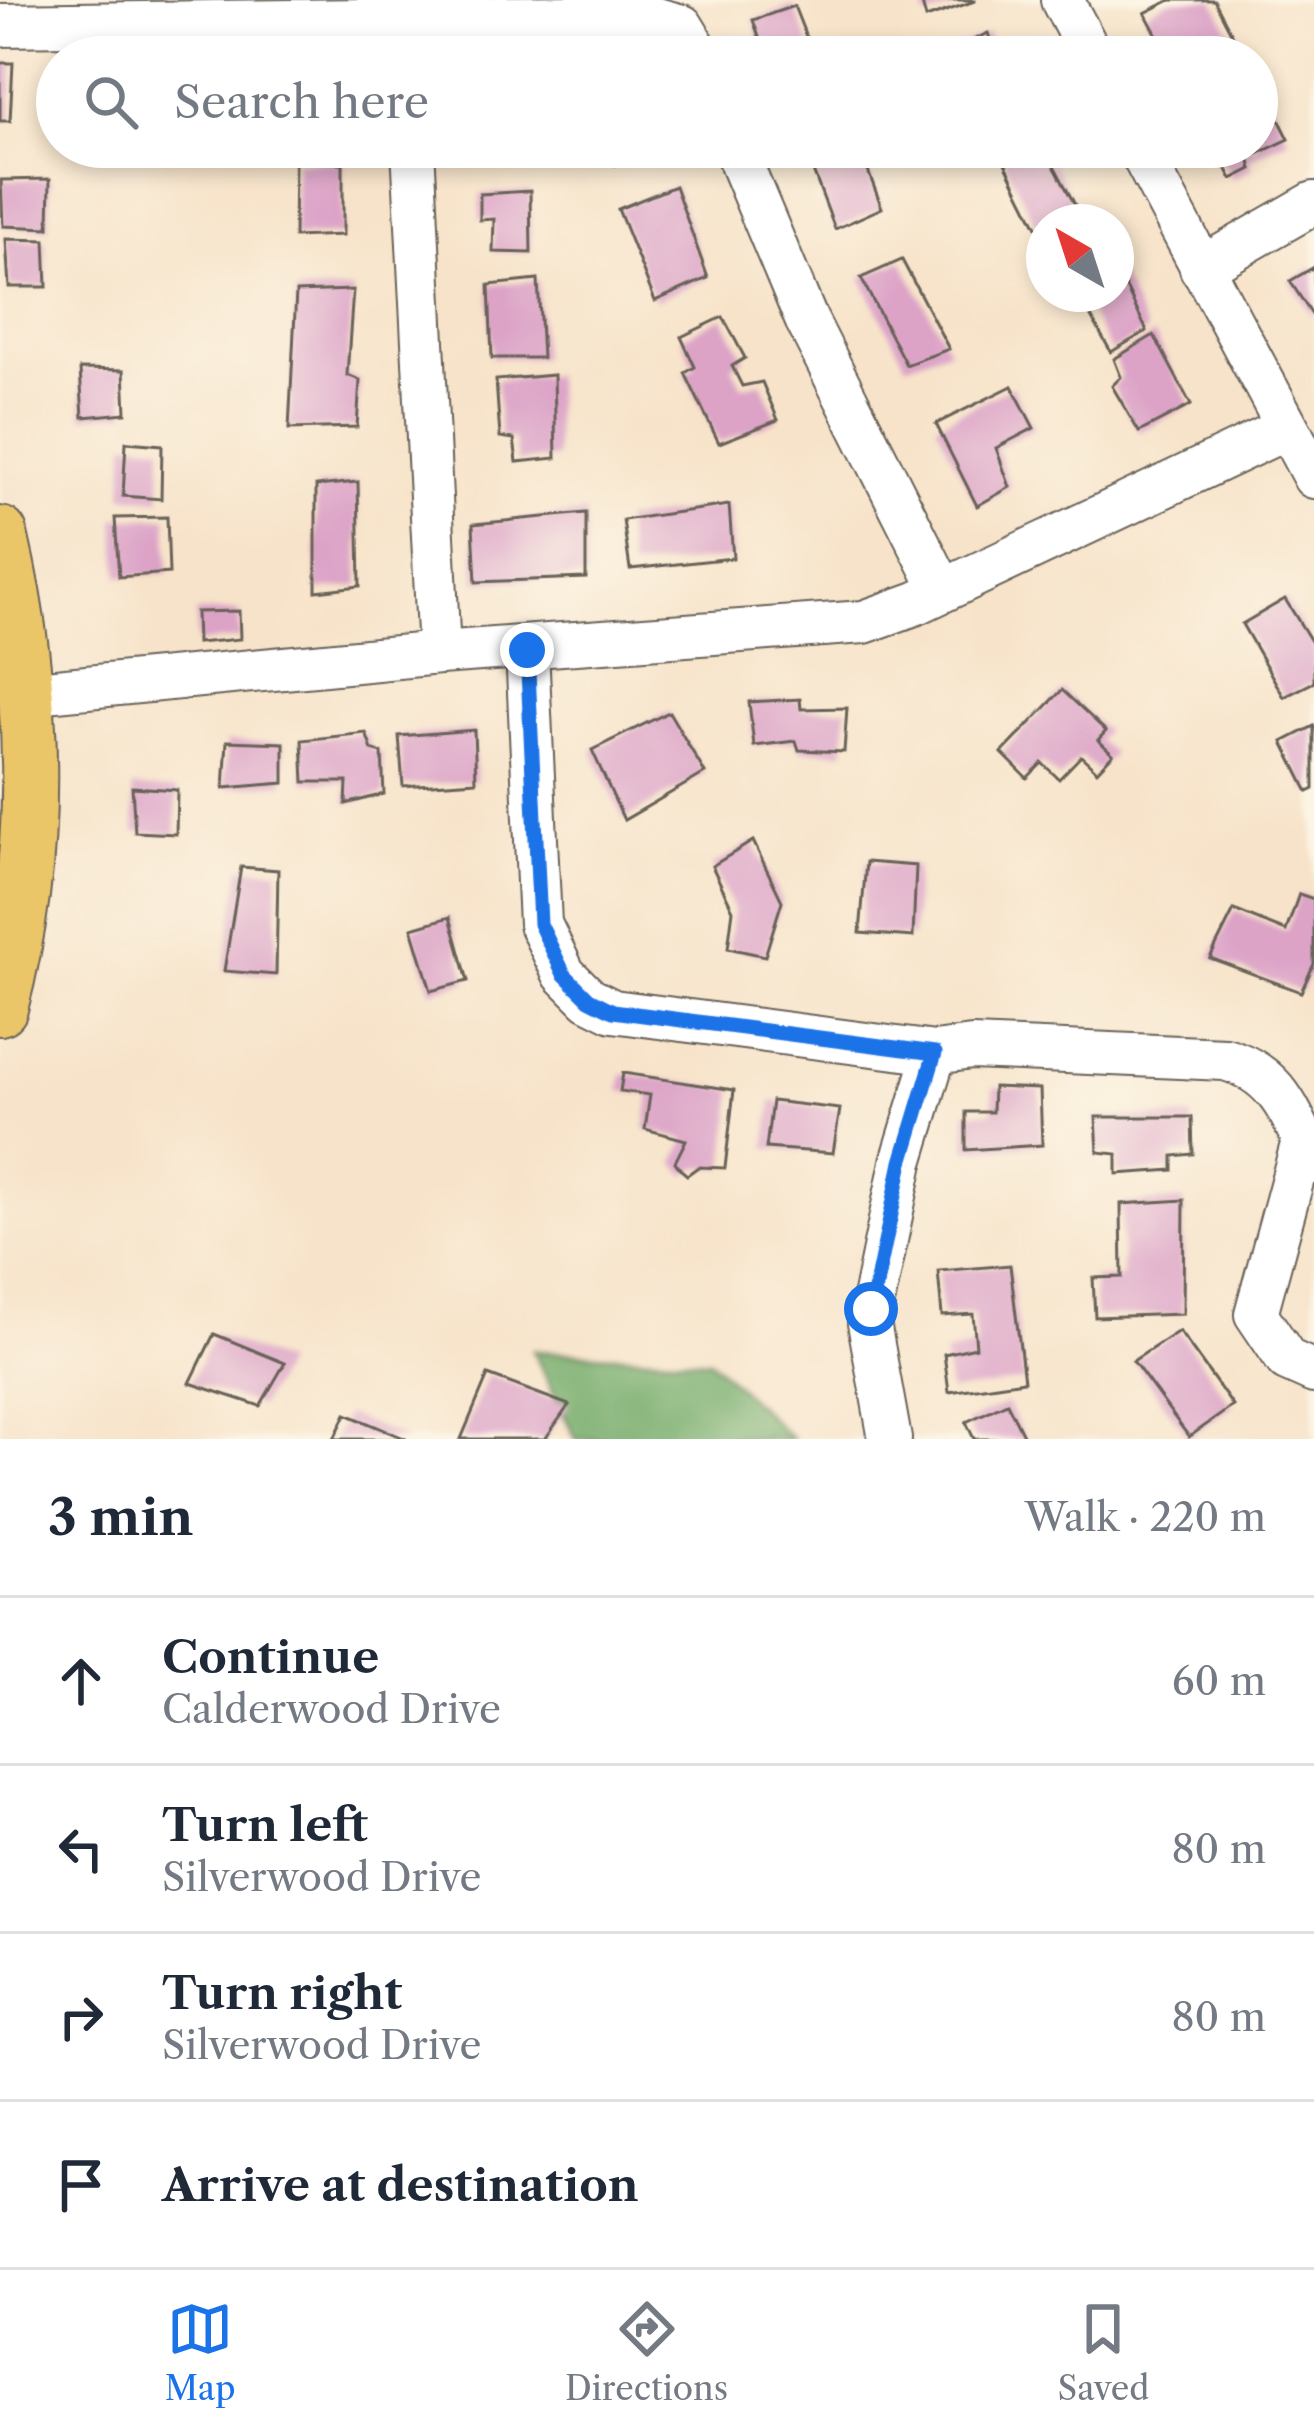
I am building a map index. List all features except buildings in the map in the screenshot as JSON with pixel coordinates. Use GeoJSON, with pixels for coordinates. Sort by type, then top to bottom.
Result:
{"type":"FeatureCollection","features":[{"type":"Feature","properties":{"kind":"main road"},"geometry":{"type":"LineString","coordinates":[[0,534],[18,619],[31,785],[18,942],[0,1008]]}},
{"type":"Feature","properties":{"kind":"street"},"geometry":{"type":"LineString","coordinates":[[1062,0],[1080,36]]}},
{"type":"Feature","properties":{"kind":"street"},"geometry":{"type":"LineString","coordinates":[[432,36],[660,17],[690,36]]}},
{"type":"Feature","properties":{"kind":"street"},"geometry":{"type":"LineString","coordinates":[[0,25],[345,36]]}},
{"type":"Feature","properties":{"kind":"street"},"geometry":{"type":"LineString","coordinates":[[414,168],[439,653]]}},
{"type":"Feature","properties":{"kind":"street"},"geometry":{"type":"LineString","coordinates":[[743,168],[806,319],[941,589]]}},
{"type":"Feature","properties":{"kind":"street"},"geometry":{"type":"LineString","coordinates":[[1149,168],[1314,477]]}},
{"type":"Feature","properties":{"kind":"street"},"geometry":{"type":"LineString","coordinates":[[1202,268],[1314,203]]}},
{"type":"Feature","properties":{"kind":"street"},"geometry":{"type":"LineString","coordinates":[[25,693],[439,653],[864,622],[1285,429]]}},
{"type":"Feature","properties":{"kind":"street"},"geometry":{"type":"LineString","coordinates":[[527,650],[540,924],[556,965],[582,993],[613,1011],[667,1021],[935,1053],[972,1048],[1225,1059],[1256,1071],[1278,1090],[1309,1152],[1256,1314],[1287,1360],[1314,1372]]}},
{"type":"Feature","properties":{"kind":"street"},"geometry":{"type":"LineString","coordinates":[[890,1439],[872,1356],[871,1309],[902,1162],[935,1053]]}},
{"type":"Feature","properties":{"kind":"green space"},"geometry":{"type":"Polygon","coordinates":[[[533,1351],[710,1360],[792,1439],[576,1439],[533,1351]]]}},
{"type":"Feature","properties":{"kind":"route"},"geometry":{"type":"LineString","coordinates":[[527,650],[538,914],[556,965],[582,993],[613,1011],[667,1021],[935,1053],[902,1162],[874,1277],[871,1309]]}}]}
